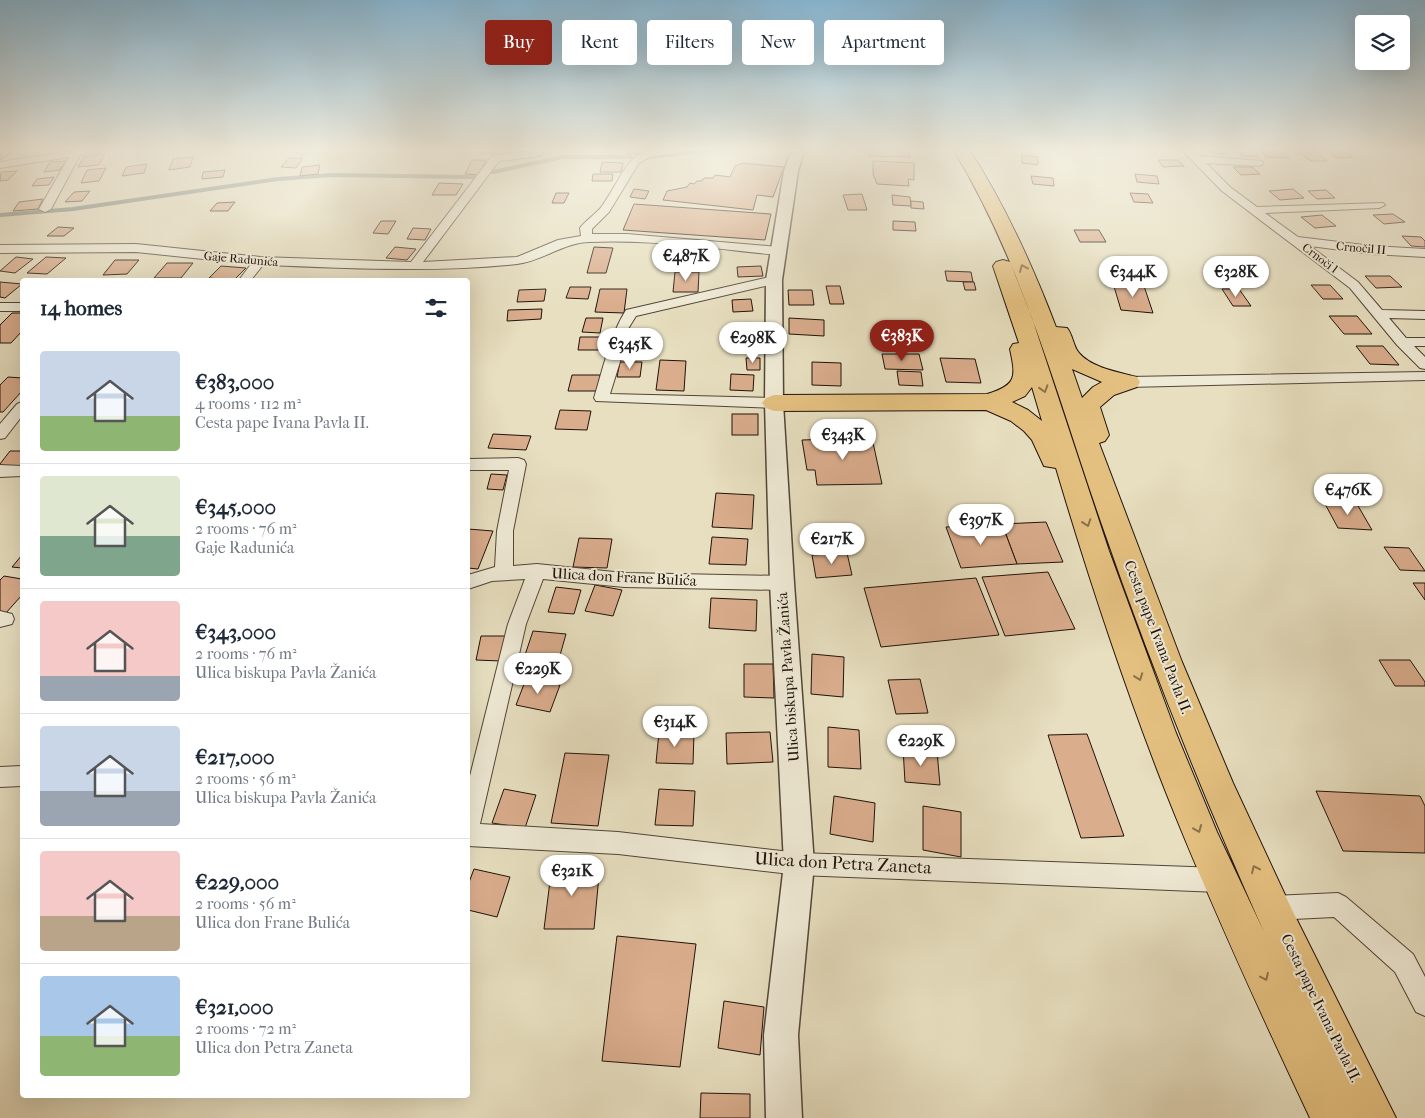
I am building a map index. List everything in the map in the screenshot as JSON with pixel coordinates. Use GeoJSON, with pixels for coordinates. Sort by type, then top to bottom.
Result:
{"type":"FeatureCollection","features":[{"type":"Feature","properties":{"kind":"main road","name":"Cesta pape Ivana Pavla II."},"geometry":{"type":"LineString","coordinates":[[974,201],[1033,320]]}},
{"type":"Feature","properties":{"kind":"main road","name":"Cesta pape Ivana Pavla II."},"geometry":{"type":"LineString","coordinates":[[994,201],[1081,466],[1142,685],[1219,880],[1332,1118]]}},
{"type":"Feature","properties":{"kind":"main road"},"geometry":{"type":"LineString","coordinates":[[774,403],[988,402],[1005,397],[1021,388],[1025,380],[1026,370],[1018,336],[1033,320],[1058,326],[1070,356],[1089,370],[1129,382]]}},
{"type":"Feature","properties":{"kind":"main road"},"geometry":{"type":"LineString","coordinates":[[988,402],[1008,409],[1027,420],[1037,429],[1044,439],[1052,459],[1059,468],[1081,466],[1098,436],[1088,407],[1096,395],[1110,386],[1129,382]]}},
{"type":"Feature","properties":{"kind":"main road","name":"Cesta pape Ivana Pavla II."},"geometry":{"type":"LineString","coordinates":[[1081,466],[1141,596],[1205,761],[1374,1118]]}},
{"type":"Feature","properties":{"kind":"street"},"geometry":{"type":"LineString","coordinates":[[45,209],[49,201]]}},
{"type":"Feature","properties":{"kind":"street"},"geometry":{"type":"LineString","coordinates":[[414,266],[463,201]]}},
{"type":"Feature","properties":{"kind":"street"},"geometry":{"type":"LineString","coordinates":[[587,238],[586,228],[605,210],[610,201]]}},
{"type":"Feature","properties":{"kind":"street","name":"Ulica biskupa Pavla Žanića"},"geometry":{"type":"LineString","coordinates":[[784,1118],[781,1035],[800,864],[782,583],[774,403],[774,280],[786,201]]}},
{"type":"Feature","properties":{"kind":"street","name":"Crnoči l"},"geometry":{"type":"LineString","coordinates":[[1243,201],[1354,285],[1402,342],[1425,365]]}},
{"type":"Feature","properties":{"kind":"street"},"geometry":{"type":"LineString","coordinates":[[1255,210],[1379,205]]}},
{"type":"Feature","properties":{"kind":"street","name":"Gaje Radunića"},"geometry":{"type":"LineString","coordinates":[[0,249],[136,248],[260,261],[414,266],[520,260],[562,243],[587,238],[627,238],[778,251]]}},
{"type":"Feature","properties":{"kind":"street","name":"Crnočil II"},"geometry":{"type":"LineString","coordinates":[[1298,241],[1372,250],[1425,253]]}},
{"type":"Feature","properties":{"kind":"street"},"geometry":{"type":"LineString","coordinates":[[247,278],[260,261]]}},
{"type":"Feature","properties":{"kind":"street"},"geometry":{"type":"LineString","coordinates":[[774,280],[630,314],[621,329],[616,352],[601,398],[774,403]]}},
{"type":"Feature","properties":{"kind":"street"},"geometry":{"type":"LineString","coordinates":[[0,307],[20,307]]}},
{"type":"Feature","properties":{"kind":"street"},"geometry":{"type":"LineString","coordinates":[[1379,314],[1425,315]]}},
{"type":"Feature","properties":{"kind":"street"},"geometry":{"type":"LineString","coordinates":[[1402,342],[1425,342]]}},
{"type":"Feature","properties":{"kind":"street"},"geometry":{"type":"LineString","coordinates":[[1129,382],[1425,376]]}},
{"type":"Feature","properties":{"kind":"street"},"geometry":{"type":"LineString","coordinates":[[0,434],[12,414]]}},
{"type":"Feature","properties":{"kind":"street"},"geometry":{"type":"LineString","coordinates":[[470,464],[518,464],[505,531],[504,573]]}},
{"type":"Feature","properties":{"kind":"street"},"geometry":{"type":"LineString","coordinates":[[0,471],[20,472]]}},
{"type":"Feature","properties":{"kind":"street"},"geometry":{"type":"LineString","coordinates":[[470,818],[517,624],[537,572]]}},
{"type":"Feature","properties":{"kind":"street","name":"Ulica don Frane Bulića"},"geometry":{"type":"LineString","coordinates":[[470,581],[490,574],[537,572],[624,580],[782,583]]}},
{"type":"Feature","properties":{"kind":"street"},"geometry":{"type":"LineString","coordinates":[[0,777],[20,776]]}},
{"type":"Feature","properties":{"kind":"street","name":"Ulica don Petra Zaneta"},"geometry":{"type":"LineString","coordinates":[[470,835],[618,843],[800,864],[1219,880]]}},
{"type":"Feature","properties":{"kind":"street"},"geometry":{"type":"LineString","coordinates":[[1273,908],[1338,905],[1404,963],[1425,1003]]}},
{"type":"Feature","properties":{"kind":"building"},"geometry":{"type":"Polygon","coordinates":[[[42,201],[38,209],[13,211],[19,202],[42,201]]]}},
{"type":"Feature","properties":{"kind":"building"},"geometry":{"type":"Polygon","coordinates":[[[553,201],[565,201],[564,203],[552,203],[553,201]]]}},
{"type":"Feature","properties":{"kind":"building"},"geometry":{"type":"Polygon","coordinates":[[[674,201],[755,201],[753,210],[674,201]]]}},
{"type":"Feature","properties":{"kind":"building"},"geometry":{"type":"Polygon","coordinates":[[[845,201],[864,201],[867,210],[848,210],[845,201]]]}},
{"type":"Feature","properties":{"kind":"building"},"geometry":{"type":"Polygon","coordinates":[[[893,201],[910,201],[911,206],[893,205],[893,201]]]}},
{"type":"Feature","properties":{"kind":"building"},"geometry":{"type":"Polygon","coordinates":[[[911,201],[923,202],[924,209],[911,208],[911,201]]]}},
{"type":"Feature","properties":{"kind":"building"},"geometry":{"type":"Polygon","coordinates":[[[1152,201],[1153,203],[1134,202],[1152,201]]]}},
{"type":"Feature","properties":{"kind":"building"},"geometry":{"type":"Polygon","coordinates":[[[235,202],[228,211],[210,211],[217,203],[235,202]]]}},
{"type":"Feature","properties":{"kind":"building"},"geometry":{"type":"Polygon","coordinates":[[[634,204],[771,214],[765,240],[623,230],[634,204]]]}},
{"type":"Feature","properties":{"kind":"building"},"geometry":{"type":"Polygon","coordinates":[[[1393,214],[1405,222],[1384,224],[1373,215],[1393,214]]]}},
{"type":"Feature","properties":{"kind":"building"},"geometry":{"type":"Polygon","coordinates":[[[1322,215],[1336,226],[1315,228],[1301,217],[1322,215]]]}},
{"type":"Feature","properties":{"kind":"building"},"geometry":{"type":"Polygon","coordinates":[[[381,221],[396,221],[388,234],[373,233],[381,221]]]}},
{"type":"Feature","properties":{"kind":"building"},"geometry":{"type":"Polygon","coordinates":[[[893,221],[915,222],[916,231],[893,230],[893,221]]]}},
{"type":"Feature","properties":{"kind":"building"},"geometry":{"type":"Polygon","coordinates":[[[58,227],[74,228],[64,236],[47,236],[58,227]]]}},
{"type":"Feature","properties":{"kind":"building"},"geometry":{"type":"Polygon","coordinates":[[[413,228],[431,229],[425,240],[407,239],[413,228]]]}},
{"type":"Feature","properties":{"kind":"building"},"geometry":{"type":"Polygon","coordinates":[[[1074,230],[1099,230],[1106,242],[1080,242],[1074,230]]]}},
{"type":"Feature","properties":{"kind":"building"},"geometry":{"type":"Polygon","coordinates":[[[1402,236],[1421,237],[1425,241],[1425,247],[1411,246],[1402,236]]]}},
{"type":"Feature","properties":{"kind":"building"},"geometry":{"type":"Polygon","coordinates":[[[395,247],[416,249],[407,260],[386,258],[395,247]]]}},
{"type":"Feature","properties":{"kind":"building"},"geometry":{"type":"Polygon","coordinates":[[[594,247],[613,248],[606,273],[587,273],[594,247]]]}},
{"type":"Feature","properties":{"kind":"building"},"geometry":{"type":"Polygon","coordinates":[[[16,257],[33,259],[15,273],[0,271],[16,257]]]}},
{"type":"Feature","properties":{"kind":"building"},"geometry":{"type":"Polygon","coordinates":[[[46,257],[66,258],[47,274],[27,273],[46,257]]]}},
{"type":"Feature","properties":{"kind":"building"},"geometry":{"type":"Polygon","coordinates":[[[115,260],[139,260],[127,274],[103,275],[115,260]]]}},
{"type":"Feature","properties":{"kind":"building"},"geometry":{"type":"Polygon","coordinates":[[[167,263],[193,263],[181,278],[154,278],[167,263]]]}},
{"type":"Feature","properties":{"kind":"building"},"geometry":{"type":"Polygon","coordinates":[[[221,266],[246,268],[236,278],[209,278],[221,266]]]}},
{"type":"Feature","properties":{"kind":"building"},"geometry":{"type":"Polygon","coordinates":[[[761,266],[763,276],[738,277],[737,267],[761,266]]]}},
{"type":"Feature","properties":{"kind":"building"},"geometry":{"type":"Polygon","coordinates":[[[945,271],[971,272],[973,282],[947,281],[945,271]]]}},
{"type":"Feature","properties":{"kind":"building"},"geometry":{"type":"Polygon","coordinates":[[[675,272],[699,272],[698,292],[673,292],[675,272]]]}},
{"type":"Feature","properties":{"kind":"building"},"geometry":{"type":"Polygon","coordinates":[[[1365,276],[1390,276],[1402,287],[1376,288],[1365,276]]]}},
{"type":"Feature","properties":{"kind":"building"},"geometry":{"type":"Polygon","coordinates":[[[0,282],[20,284],[5,298],[0,297],[0,282]]]}},
{"type":"Feature","properties":{"kind":"building"},"geometry":{"type":"Polygon","coordinates":[[[963,282],[974,282],[976,290],[965,290],[963,282]]]}},
{"type":"Feature","properties":{"kind":"building"},"geometry":{"type":"Polygon","coordinates":[[[1113,283],[1144,286],[1153,313],[1121,310],[1113,283]]]}},
{"type":"Feature","properties":{"kind":"building"},"geometry":{"type":"Polygon","coordinates":[[[1311,285],[1330,285],[1343,299],[1323,299],[1311,285]]]}},
{"type":"Feature","properties":{"kind":"building"},"geometry":{"type":"Polygon","coordinates":[[[826,286],[840,286],[844,304],[830,304],[826,286]]]}},
{"type":"Feature","properties":{"kind":"building"},"geometry":{"type":"Polygon","coordinates":[[[570,287],[591,287],[588,299],[566,298],[570,287]]]}},
{"type":"Feature","properties":{"kind":"building"},"geometry":{"type":"Polygon","coordinates":[[[546,289],[544,301],[517,302],[519,290],[546,289]]]}},
{"type":"Feature","properties":{"kind":"building"},"geometry":{"type":"Polygon","coordinates":[[[600,289],[627,289],[624,313],[595,312],[600,289]]]}},
{"type":"Feature","properties":{"kind":"building"},"geometry":{"type":"Polygon","coordinates":[[[1222,289],[1239,289],[1251,306],[1233,306],[1222,289]]]}},
{"type":"Feature","properties":{"kind":"building"},"geometry":{"type":"Polygon","coordinates":[[[788,290],[812,290],[814,305],[789,305],[788,290]]]}},
{"type":"Feature","properties":{"kind":"building"},"geometry":{"type":"Polygon","coordinates":[[[751,299],[753,311],[733,312],[732,300],[751,299]]]}},
{"type":"Feature","properties":{"kind":"building"},"geometry":{"type":"Polygon","coordinates":[[[542,309],[541,319],[507,321],[508,310],[542,309]]]}},
{"type":"Feature","properties":{"kind":"building"},"geometry":{"type":"Polygon","coordinates":[[[12,313],[20,313],[20,333],[11,343],[0,343],[0,325],[12,313]]]}},
{"type":"Feature","properties":{"kind":"building"},"geometry":{"type":"Polygon","coordinates":[[[1329,316],[1357,316],[1372,334],[1344,334],[1329,316]]]}},
{"type":"Feature","properties":{"kind":"building"},"geometry":{"type":"Polygon","coordinates":[[[586,318],[603,318],[600,333],[582,332],[586,318]]]}},
{"type":"Feature","properties":{"kind":"building"},"geometry":{"type":"Polygon","coordinates":[[[789,318],[824,320],[824,336],[789,334],[789,318]]]}},
{"type":"Feature","properties":{"kind":"building"},"geometry":{"type":"Polygon","coordinates":[[[733,330],[753,333],[749,347],[729,345],[733,330]]]}},
{"type":"Feature","properties":{"kind":"building"},"geometry":{"type":"Polygon","coordinates":[[[640,334],[658,335],[656,346],[638,345],[640,334]]]}},
{"type":"Feature","properties":{"kind":"building"},"geometry":{"type":"Polygon","coordinates":[[[580,337],[605,337],[604,350],[578,350],[580,337]]]}},
{"type":"Feature","properties":{"kind":"building"},"geometry":{"type":"Polygon","coordinates":[[[1356,346],[1383,346],[1399,365],[1370,364],[1356,346]]]}},
{"type":"Feature","properties":{"kind":"building"},"geometry":{"type":"Polygon","coordinates":[[[882,354],[919,354],[923,370],[885,369],[882,354]]]}},
{"type":"Feature","properties":{"kind":"building"},"geometry":{"type":"Polygon","coordinates":[[[746,358],[760,358],[760,370],[747,370],[746,358]]]}},
{"type":"Feature","properties":{"kind":"building"},"geometry":{"type":"Polygon","coordinates":[[[940,358],[975,359],[981,383],[946,382],[940,358]]]}},
{"type":"Feature","properties":{"kind":"building"},"geometry":{"type":"Polygon","coordinates":[[[660,360],[686,361],[684,391],[656,390],[660,360]]]}},
{"type":"Feature","properties":{"kind":"building"},"geometry":{"type":"Polygon","coordinates":[[[620,362],[642,362],[640,377],[617,377],[620,362]]]}},
{"type":"Feature","properties":{"kind":"building"},"geometry":{"type":"Polygon","coordinates":[[[812,362],[841,363],[841,386],[812,385],[812,362]]]}},
{"type":"Feature","properties":{"kind":"building"},"geometry":{"type":"Polygon","coordinates":[[[897,371],[921,372],[923,386],[899,385],[897,371]]]}},
{"type":"Feature","properties":{"kind":"building"},"geometry":{"type":"Polygon","coordinates":[[[731,374],[754,375],[753,391],[730,390],[731,374]]]}},
{"type":"Feature","properties":{"kind":"building"},"geometry":{"type":"Polygon","coordinates":[[[572,375],[600,375],[597,391],[568,391],[572,375]]]}},
{"type":"Feature","properties":{"kind":"building"},"geometry":{"type":"Polygon","coordinates":[[[8,377],[20,378],[20,393],[3,412],[0,412],[0,385],[8,377]]]}},
{"type":"Feature","properties":{"kind":"building"},"geometry":{"type":"Polygon","coordinates":[[[560,410],[591,411],[587,430],[555,429],[560,410]]]}},
{"type":"Feature","properties":{"kind":"building"},"geometry":{"type":"Polygon","coordinates":[[[732,414],[758,414],[758,435],[732,435],[732,414]]]}},
{"type":"Feature","properties":{"kind":"building"},"geometry":{"type":"Polygon","coordinates":[[[493,434],[531,436],[526,450],[488,448],[493,434]]]}},
{"type":"Feature","properties":{"kind":"building"},"geometry":{"type":"Polygon","coordinates":[[[872,438],[882,484],[817,485],[815,470],[807,470],[802,440],[872,438]]]}},
{"type":"Feature","properties":{"kind":"building"},"geometry":{"type":"Polygon","coordinates":[[[10,451],[20,451],[20,468],[0,468],[0,464],[10,451]]]}},
{"type":"Feature","properties":{"kind":"building"},"geometry":{"type":"Polygon","coordinates":[[[491,474],[507,475],[503,490],[487,489],[491,474]]]}},
{"type":"Feature","properties":{"kind":"building"},"geometry":{"type":"Polygon","coordinates":[[[716,493],[754,495],[752,529],[712,527],[716,493]]]}},
{"type":"Feature","properties":{"kind":"building"},"geometry":{"type":"Polygon","coordinates":[[[1324,502],[1357,504],[1372,530],[1338,528],[1324,502]]]}},
{"type":"Feature","properties":{"kind":"building"},"geometry":{"type":"Polygon","coordinates":[[[1046,522],[1063,562],[1017,564],[1002,524],[1046,522]]]}},
{"type":"Feature","properties":{"kind":"building"},"geometry":{"type":"Polygon","coordinates":[[[1002,524],[1017,564],[961,568],[946,527],[1002,524]]]}},
{"type":"Feature","properties":{"kind":"building"},"geometry":{"type":"Polygon","coordinates":[[[470,529],[493,531],[478,569],[470,568],[470,529]]]}},
{"type":"Feature","properties":{"kind":"building"},"geometry":{"type":"Polygon","coordinates":[[[712,537],[748,539],[746,565],[709,564],[712,537]]]}},
{"type":"Feature","properties":{"kind":"building"},"geometry":{"type":"Polygon","coordinates":[[[579,538],[612,539],[607,568],[573,567],[579,538]]]}},
{"type":"Feature","properties":{"kind":"building"},"geometry":{"type":"Polygon","coordinates":[[[1384,547],[1409,548],[1425,571],[1400,570],[1384,547]]]}},
{"type":"Feature","properties":{"kind":"building"},"geometry":{"type":"Polygon","coordinates":[[[847,553],[852,575],[816,578],[812,555],[847,553]]]}},
{"type":"Feature","properties":{"kind":"building"},"geometry":{"type":"Polygon","coordinates":[[[20,557],[20,568],[12,567],[20,557]]]}},
{"type":"Feature","properties":{"kind":"building"},"geometry":{"type":"Polygon","coordinates":[[[1048,572],[1075,629],[1005,636],[982,577],[1048,572]]]}},
{"type":"Feature","properties":{"kind":"building"},"geometry":{"type":"Polygon","coordinates":[[[4,576],[20,579],[20,597],[5,614],[0,613],[0,580],[4,576]]]}},
{"type":"Feature","properties":{"kind":"building"},"geometry":{"type":"Polygon","coordinates":[[[976,578],[999,635],[881,647],[864,588],[976,578]]]}},
{"type":"Feature","properties":{"kind":"building"},"geometry":{"type":"Polygon","coordinates":[[[1413,583],[1425,583],[1425,600],[1413,583]]]}},
{"type":"Feature","properties":{"kind":"building"},"geometry":{"type":"Polygon","coordinates":[[[595,585],[622,590],[613,616],[585,611],[595,585]]]}},
{"type":"Feature","properties":{"kind":"building"},"geometry":{"type":"Polygon","coordinates":[[[556,587],[581,590],[574,614],[548,612],[556,587]]]}},
{"type":"Feature","properties":{"kind":"building"},"geometry":{"type":"Polygon","coordinates":[[[711,598],[757,600],[756,631],[709,628],[711,598]]]}},
{"type":"Feature","properties":{"kind":"building"},"geometry":{"type":"Polygon","coordinates":[[[533,631],[566,634],[559,659],[525,655],[533,631]]]}},
{"type":"Feature","properties":{"kind":"building"},"geometry":{"type":"Polygon","coordinates":[[[481,636],[506,636],[501,661],[476,660],[481,636]]]}},
{"type":"Feature","properties":{"kind":"building"},"geometry":{"type":"Polygon","coordinates":[[[812,654],[844,657],[843,697],[811,694],[812,654]]]}},
{"type":"Feature","properties":{"kind":"building"},"geometry":{"type":"Polygon","coordinates":[[[1379,660],[1410,660],[1425,682],[1425,686],[1395,686],[1379,660]]]}},
{"type":"Feature","properties":{"kind":"building"},"geometry":{"type":"Polygon","coordinates":[[[744,664],[773,664],[774,698],[744,697],[744,664]]]}},
{"type":"Feature","properties":{"kind":"building"},"geometry":{"type":"Polygon","coordinates":[[[526,679],[560,685],[550,712],[516,705],[526,679]]]}},
{"type":"Feature","properties":{"kind":"building"},"geometry":{"type":"Polygon","coordinates":[[[920,679],[928,713],[896,714],[888,680],[920,679]]]}},
{"type":"Feature","properties":{"kind":"building"},"geometry":{"type":"Polygon","coordinates":[[[828,727],[859,730],[861,769],[828,767],[828,727]]]}},
{"type":"Feature","properties":{"kind":"building"},"geometry":{"type":"Polygon","coordinates":[[[659,732],[694,733],[693,764],[656,763],[659,732]]]}},
{"type":"Feature","properties":{"kind":"building"},"geometry":{"type":"Polygon","coordinates":[[[770,732],[773,762],[727,764],[726,733],[770,732]]]}},
{"type":"Feature","properties":{"kind":"building"},"geometry":{"type":"Polygon","coordinates":[[[1087,734],[1124,836],[1081,838],[1048,735],[1087,734]]]}},
{"type":"Feature","properties":{"kind":"building"},"geometry":{"type":"Polygon","coordinates":[[[903,748],[937,751],[940,785],[905,782],[903,748]]]}},
{"type":"Feature","properties":{"kind":"building"},"geometry":{"type":"Polygon","coordinates":[[[565,753],[609,755],[598,826],[551,823],[565,753]]]}},
{"type":"Feature","properties":{"kind":"building"},"geometry":{"type":"Polygon","coordinates":[[[504,789],[536,795],[525,828],[492,823],[504,789]]]}},
{"type":"Feature","properties":{"kind":"building"},"geometry":{"type":"Polygon","coordinates":[[[659,789],[695,791],[693,826],[655,825],[659,789]]]}},
{"type":"Feature","properties":{"kind":"building"},"geometry":{"type":"Polygon","coordinates":[[[1316,791],[1420,796],[1425,806],[1425,853],[1343,851],[1316,791]]]}},
{"type":"Feature","properties":{"kind":"building"},"geometry":{"type":"Polygon","coordinates":[[[834,796],[875,803],[873,842],[830,834],[834,796]]]}},
{"type":"Feature","properties":{"kind":"building"},"geometry":{"type":"Polygon","coordinates":[[[923,806],[961,812],[961,857],[923,850],[923,806]]]}},
{"type":"Feature","properties":{"kind":"building"},"geometry":{"type":"Polygon","coordinates":[[[552,865],[600,865],[594,929],[544,929],[552,865]]]}},
{"type":"Feature","properties":{"kind":"building"},"geometry":{"type":"Polygon","coordinates":[[[474,869],[510,877],[497,917],[470,910],[470,880],[474,869]]]}},
{"type":"Feature","properties":{"kind":"building"},"geometry":{"type":"Polygon","coordinates":[[[617,936],[696,944],[680,1067],[602,1061],[617,936]]]}},
{"type":"Feature","properties":{"kind":"building"},"geometry":{"type":"Polygon","coordinates":[[[724,1001],[764,1007],[760,1055],[718,1048],[724,1001]]]}},
{"type":"Feature","properties":{"kind":"building"},"geometry":{"type":"Polygon","coordinates":[[[701,1093],[750,1094],[750,1118],[700,1118],[701,1093]]]}},
{"type":"Feature","properties":{"kind":"waterway"},"geometry":{"type":"LineString","coordinates":[[0,215],[73,209],[126,201]]}}]}
